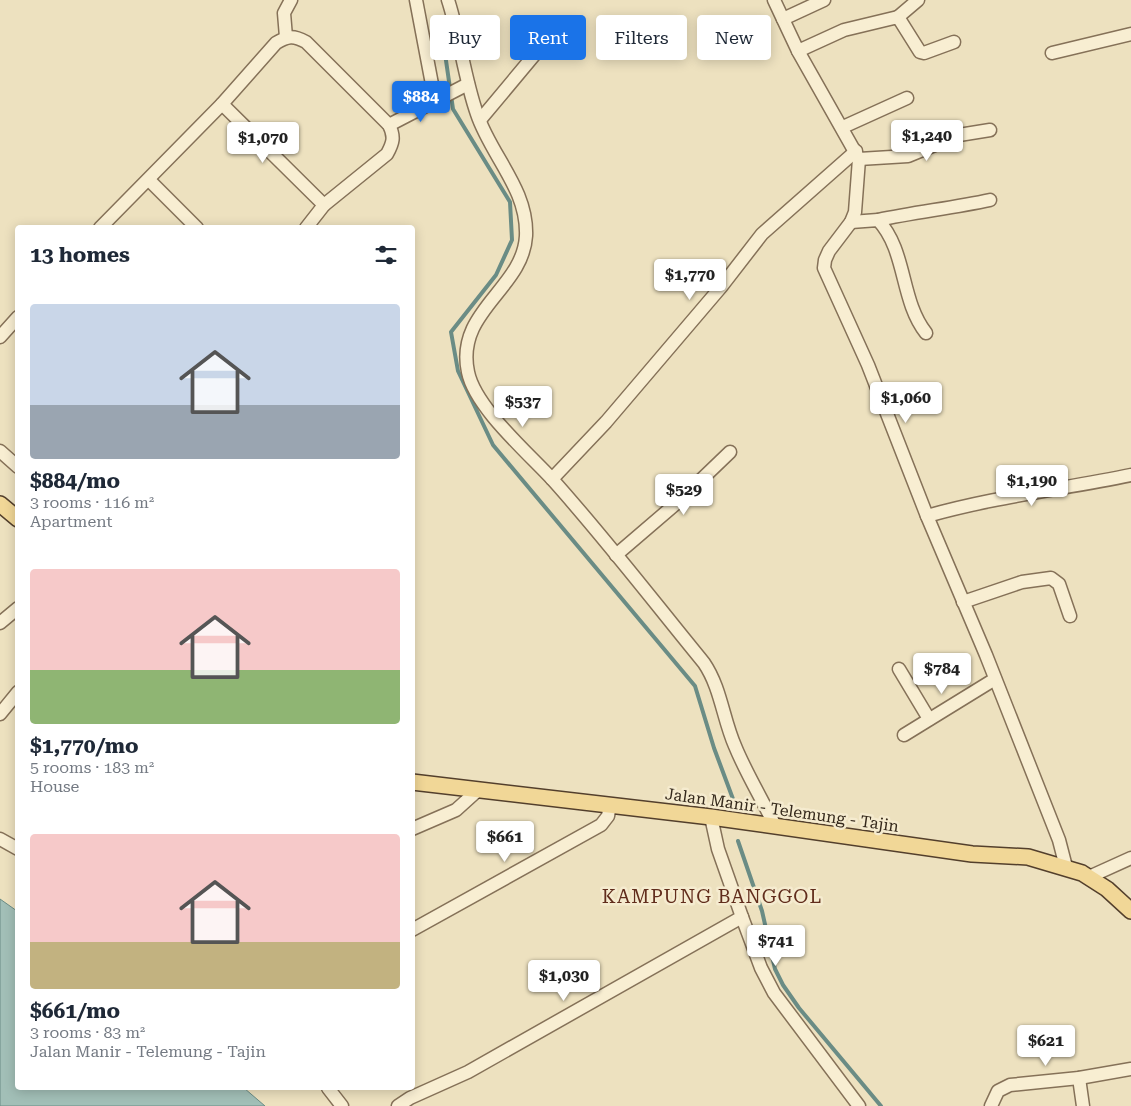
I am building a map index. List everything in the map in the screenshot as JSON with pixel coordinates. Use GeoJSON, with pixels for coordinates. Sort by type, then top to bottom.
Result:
{"type":"FeatureCollection","features":[{"type":"Feature","properties":{"kind":"main road"},"geometry":{"type":"LineString","coordinates":[[0,504],[15,516]]}},
{"type":"Feature","properties":{"kind":"main road","name":"Jalan Manir - Telemung - Tajin"},"geometry":{"type":"LineString","coordinates":[[415,782],[711,817],[972,854],[1028,857],[1066,867],[1088,877],[1107,889],[1131,911]]}},
{"type":"Feature","properties":{"kind":"street"},"geometry":{"type":"LineString","coordinates":[[286,37],[284,13],[291,0]]}},
{"type":"Feature","properties":{"kind":"street"},"geometry":{"type":"LineString","coordinates":[[416,0],[438,99]]}},
{"type":"Feature","properties":{"kind":"street"},"geometry":{"type":"LineString","coordinates":[[448,0],[468,84],[480,120],[520,198],[526,238],[518,260],[506,281],[473,325],[466,360],[468,374],[475,392],[524,451],[552,479],[616,555],[714,678],[724,718],[735,747],[775,826]]}},
{"type":"Feature","properties":{"kind":"street"},"geometry":{"type":"LineString","coordinates":[[774,0],[798,51],[858,155],[856,204],[851,222],[828,251],[824,260],[824,268],[868,365],[927,516],[995,679],[1059,840],[1066,867]]}},
{"type":"Feature","properties":{"kind":"street"},"geometry":{"type":"LineString","coordinates":[[783,19],[824,0]]}},
{"type":"Feature","properties":{"kind":"street"},"geometry":{"type":"LineString","coordinates":[[798,51],[844,30],[898,17],[918,0]]}},
{"type":"Feature","properties":{"kind":"street"},"geometry":{"type":"LineString","coordinates":[[898,17],[920,52],[924,53],[954,42]]}},
{"type":"Feature","properties":{"kind":"street"},"geometry":{"type":"LineString","coordinates":[[1052,53],[1131,34]]}},
{"type":"Feature","properties":{"kind":"street"},"geometry":{"type":"LineString","coordinates":[[103,225],[222,104],[276,43],[286,37],[295,36],[306,42],[389,125],[394,134],[393,144],[387,154],[324,205],[308,225]]}},
{"type":"Feature","properties":{"kind":"street"},"geometry":{"type":"LineString","coordinates":[[480,120],[530,60]]}},
{"type":"Feature","properties":{"kind":"street"},"geometry":{"type":"LineString","coordinates":[[389,125],[468,84]]}},
{"type":"Feature","properties":{"kind":"street"},"geometry":{"type":"LineString","coordinates":[[843,127],[907,98]]}},
{"type":"Feature","properties":{"kind":"street"},"geometry":{"type":"LineString","coordinates":[[222,104],[324,205]]}},
{"type":"Feature","properties":{"kind":"street"},"geometry":{"type":"LineString","coordinates":[[552,479],[606,422],[720,287],[762,234],[858,155],[908,156],[959,136],[990,130]]}},
{"type":"Feature","properties":{"kind":"street"},"geometry":{"type":"LineString","coordinates":[[149,180],[194,225]]}},
{"type":"Feature","properties":{"kind":"street"},"geometry":{"type":"LineString","coordinates":[[851,222],[878,220],[914,212],[949,209],[990,200]]}},
{"type":"Feature","properties":{"kind":"street"},"geometry":{"type":"LineString","coordinates":[[878,220],[885,227],[898,255],[905,288],[915,315],[926,333]]}},
{"type":"Feature","properties":{"kind":"street"},"geometry":{"type":"LineString","coordinates":[[0,337],[15,320]]}},
{"type":"Feature","properties":{"kind":"street"},"geometry":{"type":"LineString","coordinates":[[0,451],[15,464]]}},
{"type":"Feature","properties":{"kind":"street"},"geometry":{"type":"LineString","coordinates":[[616,555],[679,501],[730,452]]}},
{"type":"Feature","properties":{"kind":"street"},"geometry":{"type":"LineString","coordinates":[[927,516],[982,501],[1045,492],[1131,475]]}},
{"type":"Feature","properties":{"kind":"street"},"geometry":{"type":"LineString","coordinates":[[963,602],[1022,582],[1050,578],[1059,584],[1070,616]]}},
{"type":"Feature","properties":{"kind":"street"},"geometry":{"type":"LineString","coordinates":[[0,623],[15,610]]}},
{"type":"Feature","properties":{"kind":"street"},"geometry":{"type":"LineString","coordinates":[[899,669],[929,719]]}},
{"type":"Feature","properties":{"kind":"street"},"geometry":{"type":"LineString","coordinates":[[904,735],[995,679]]}},
{"type":"Feature","properties":{"kind":"street"},"geometry":{"type":"LineString","coordinates":[[0,714],[15,696]]}},
{"type":"Feature","properties":{"kind":"street"},"geometry":{"type":"LineString","coordinates":[[415,828],[456,810],[478,791]]}},
{"type":"Feature","properties":{"kind":"street"},"geometry":{"type":"LineString","coordinates":[[415,928],[601,825],[608,816],[610,805]]}},
{"type":"Feature","properties":{"kind":"street"},"geometry":{"type":"LineString","coordinates":[[711,817],[718,848],[761,968],[774,993],[859,1106]]}},
{"type":"Feature","properties":{"kind":"street"},"geometry":{"type":"LineString","coordinates":[[0,839],[15,847]]}},
{"type":"Feature","properties":{"kind":"street"},"geometry":{"type":"LineString","coordinates":[[1088,877],[1131,858]]}},
{"type":"Feature","properties":{"kind":"street"},"geometry":{"type":"LineString","coordinates":[[398,1106],[410,1098],[468,1072],[742,918]]}},
{"type":"Feature","properties":{"kind":"street"},"geometry":{"type":"LineString","coordinates":[[990,1106],[998,1091],[1010,1085],[1079,1078],[1131,1069]]}},
{"type":"Feature","properties":{"kind":"street"},"geometry":{"type":"LineString","coordinates":[[1079,1078],[1084,1106]]}},
{"type":"Feature","properties":{"kind":"street"},"geometry":{"type":"LineString","coordinates":[[330,1090],[342,1106]]}},
{"type":"Feature","properties":{"kind":"water"},"geometry":{"type":"Polygon","coordinates":[[[0,899],[15,910],[15,1090],[246,1090],[265,1106],[0,1106],[0,899]]]}},
{"type":"Feature","properties":{"kind":"waterway"},"geometry":{"type":"LineString","coordinates":[[446,60],[453,109],[510,202],[512,240],[496,275],[451,332],[458,371],[493,445],[695,686],[714,748],[733,799]]}},
{"type":"Feature","properties":{"kind":"waterway"},"geometry":{"type":"LineString","coordinates":[[738,841],[762,911],[775,969],[783,985],[799,1008],[881,1106]]}},
{"type":"Feature","properties":{"kind":"district","name":"KAMPUNG BANGGOL"},"geometry":{"type":"Point","coordinates":[712,896]}}]}
